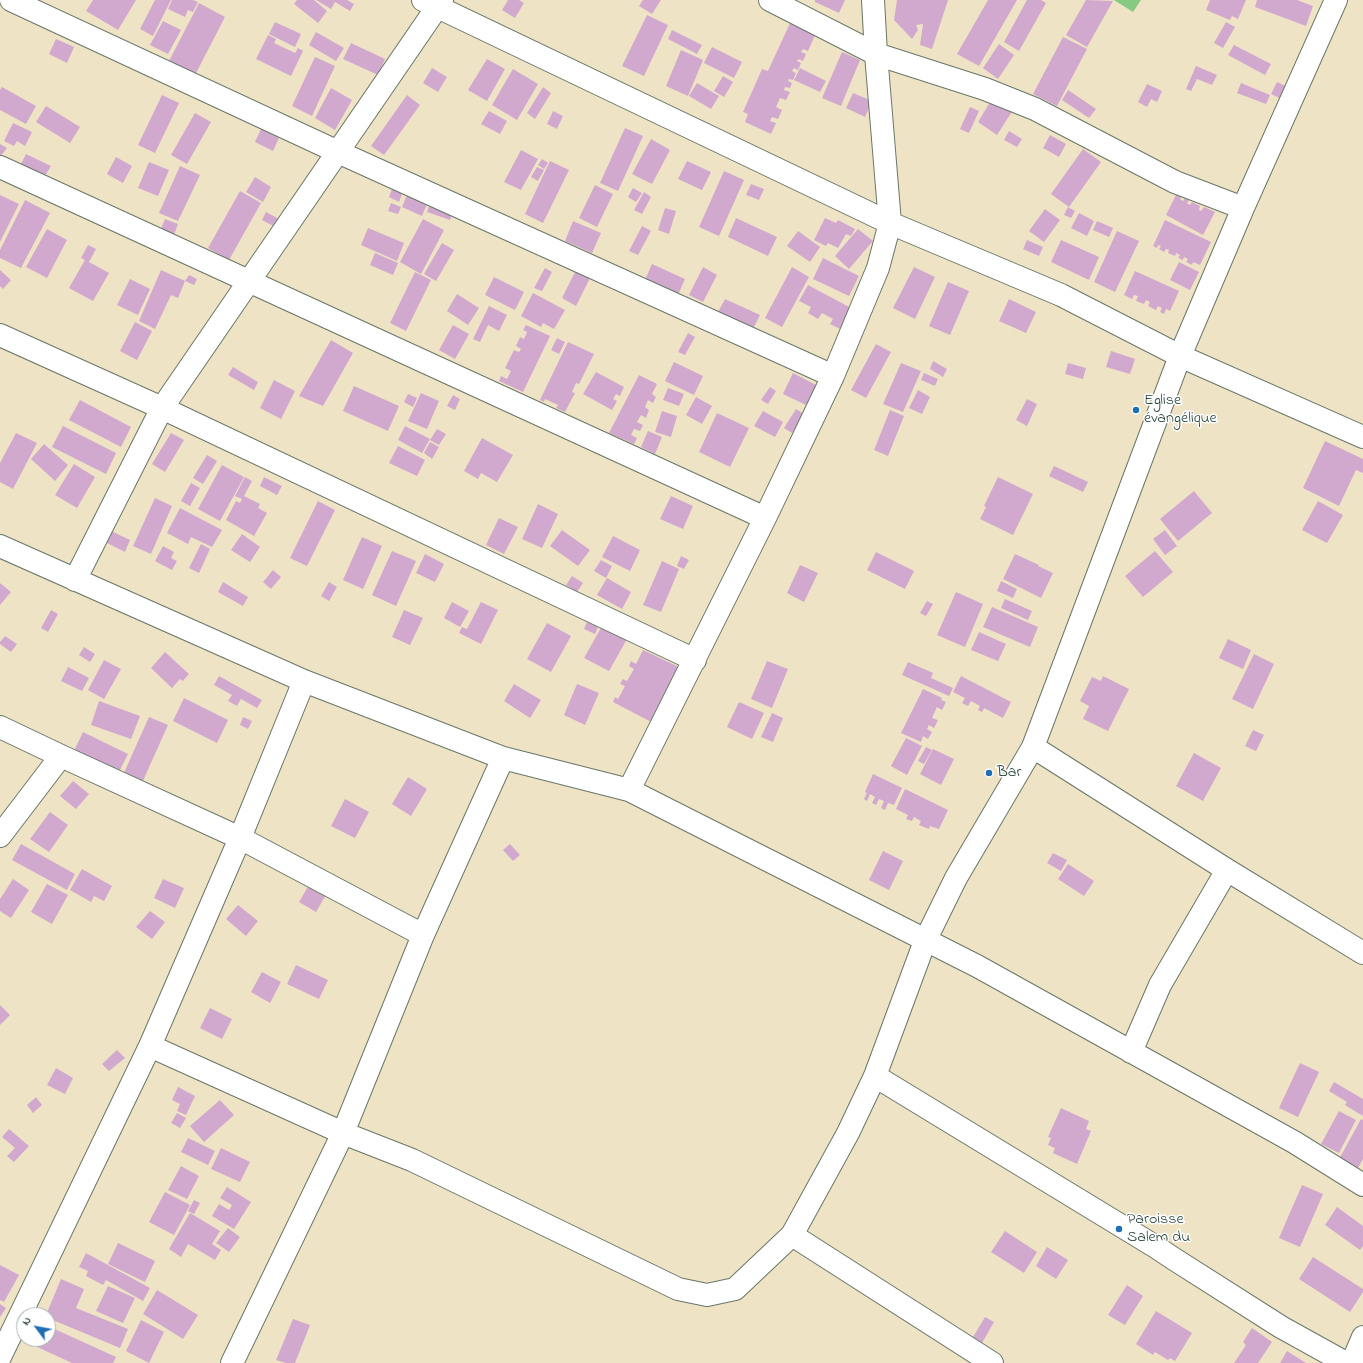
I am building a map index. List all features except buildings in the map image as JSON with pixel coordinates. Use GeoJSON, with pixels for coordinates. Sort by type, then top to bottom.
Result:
{"type":"FeatureCollection","features":[{"type":"Feature","properties":{"kind":"street"},"geometry":{"type":"LineString","coordinates":[[0,13],[10,0],[338,152],[833,376]]}},
{"type":"Feature","properties":{"kind":"street"},"geometry":{"type":"LineString","coordinates":[[770,0],[876,54],[986,89],[1035,109],[1175,182],[1243,208]]}},
{"type":"Feature","properties":{"kind":"street"},"geometry":{"type":"LineString","coordinates":[[629,790],[765,518],[833,376],[878,268],[890,223],[873,0]]}},
{"type":"Feature","properties":{"kind":"street"},"geometry":{"type":"LineString","coordinates":[[150,1046],[342,1133],[412,1160],[678,1289],[707,1295],[735,1289],[792,1235],[848,1133],[875,1076],[925,941],[956,878],[1033,747],[1180,356],[1243,208],[1336,0]]}},
{"type":"Feature","properties":{"kind":"street"},"geometry":{"type":"LineString","coordinates":[[75,580],[162,408],[338,152],[434,2],[890,223],[1061,295],[1180,356],[1363,436]]}},
{"type":"Feature","properties":{"kind":"street"},"geometry":{"type":"LineString","coordinates":[[0,167],[250,280],[765,518]]}},
{"type":"Feature","properties":{"kind":"street"},"geometry":{"type":"LineString","coordinates":[[0,335],[162,408],[695,660]]}},
{"type":"Feature","properties":{"kind":"street"},"geometry":{"type":"LineString","coordinates":[[0,546],[304,682],[503,758],[629,790],[977,966],[1294,1142],[1363,1186]]}},
{"type":"Feature","properties":{"kind":"street"},"geometry":{"type":"LineString","coordinates":[[0,1357],[150,1046],[240,838],[304,682]]}},
{"type":"Feature","properties":{"kind":"street"},"geometry":{"type":"LineString","coordinates":[[0,727],[240,838],[423,935]]}},
{"type":"Feature","properties":{"kind":"street"},"geometry":{"type":"LineString","coordinates":[[1033,747],[1227,870],[1363,953]]}},
{"type":"Feature","properties":{"kind":"street"},"geometry":{"type":"LineString","coordinates":[[0,836],[61,756]]}},
{"type":"Feature","properties":{"kind":"street"},"geometry":{"type":"LineString","coordinates":[[232,1363],[342,1133],[423,935],[503,758]]}},
{"type":"Feature","properties":{"kind":"street"},"geometry":{"type":"LineString","coordinates":[[1131,1052],[1160,985],[1227,870]]}},
{"type":"Feature","properties":{"kind":"street"},"geometry":{"type":"LineString","coordinates":[[875,1076],[1156,1246],[1281,1327],[1346,1363]]}},
{"type":"Feature","properties":{"kind":"street"},"geometry":{"type":"LineString","coordinates":[[792,1235],[992,1363]]}},
{"type":"Feature","properties":{"kind":"street"},"geometry":{"type":"LineString","coordinates":[[1352,1363],[1363,1337]]}},
{"type":"Feature","properties":{"kind":"green space"},"geometry":{"type":"Polygon","coordinates":[[[1114,0],[1141,0],[1133,12],[1114,0]]]}},
{"type":"Feature","properties":{"kind":"place","name":"Eglise évangélique"},"geometry":{"type":"Point","coordinates":[1136,410]}},
{"type":"Feature","properties":{"kind":"place","name":"Bar"},"geometry":{"type":"Point","coordinates":[989,773]}},
{"type":"Feature","properties":{"kind":"place","name":"Paroisse Salem du"},"geometry":{"type":"Point","coordinates":[1119,1229]}}]}
